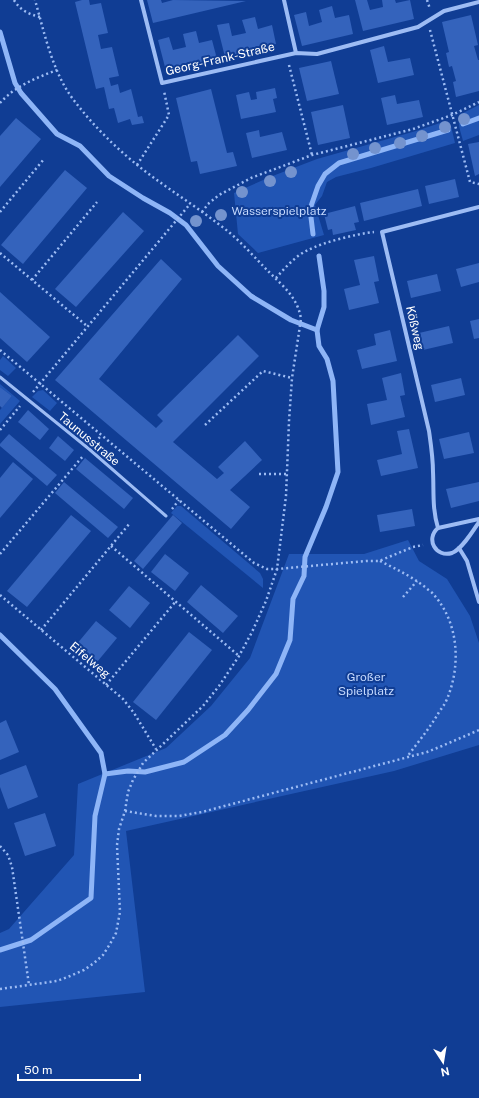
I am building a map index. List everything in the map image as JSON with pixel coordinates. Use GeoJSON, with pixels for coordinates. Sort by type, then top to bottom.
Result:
{"type":"FeatureCollection","features":[{"type":"Feature","properties":{"kind":"street","name":"Georg-Frank-Straße"},"geometry":{"type":"LineString","coordinates":[[141,0],[162,83],[287,54],[318,54],[418,27],[444,11],[479,2]]}},
{"type":"Feature","properties":{"kind":"street"},"geometry":{"type":"LineString","coordinates":[[284,0],[296,53]]}},
{"type":"Feature","properties":{"kind":"street"},"geometry":{"type":"LineString","coordinates":[[382,232],[479,207]]}},
{"type":"Feature","properties":{"kind":"street","name":"Kößweg"},"geometry":{"type":"LineString","coordinates":[[382,232],[429,431],[433,459],[433,502],[438,528]]}},
{"type":"Feature","properties":{"kind":"street"},"geometry":{"type":"LineString","coordinates":[[479,519],[438,528],[434,531],[432,542],[438,551],[445,554],[452,553],[463,544],[479,522]]}},
{"type":"Feature","properties":{"kind":"street"},"geometry":{"type":"LineString","coordinates":[[459,548],[467,561],[479,602]]}},
{"type":"Feature","properties":{"kind":"lane","name":"Taunusstraße"},"geometry":{"type":"LineString","coordinates":[[0,377],[89,449],[166,516]]}},
{"type":"Feature","properties":{"kind":"path"},"geometry":{"type":"LineString","coordinates":[[14,0],[17,5],[28,14],[40,17]]}},
{"type":"Feature","properties":{"kind":"path"},"geometry":{"type":"LineString","coordinates":[[0,989],[57,981],[84,970],[103,954],[116,933],[120,912],[117,845],[119,829],[125,811],[128,792],[133,780],[143,763],[156,749],[203,706],[219,686],[239,656],[252,632],[277,569],[288,474],[289,421],[292,378],[301,319],[300,311],[294,298],[237,240],[223,227],[137,165],[120,150],[76,104],[66,90],[56,70],[35,0]]}},
{"type":"Feature","properties":{"kind":"path"},"geometry":{"type":"LineString","coordinates":[[428,22],[470,182],[479,184]]}},
{"type":"Feature","properties":{"kind":"path"},"geometry":{"type":"LineString","coordinates":[[287,54],[312,155]]}},
{"type":"Feature","properties":{"kind":"path"},"geometry":{"type":"LineString","coordinates":[[0,103],[15,90],[35,78],[56,70]]}},
{"type":"Feature","properties":{"kind":"path"},"geometry":{"type":"LineString","coordinates":[[137,165],[169,115],[162,83]]}},
{"type":"Feature","properties":{"kind":"path"},"geometry":{"type":"LineString","coordinates":[[202,212],[219,194],[283,166],[312,155],[412,129],[452,115],[479,102]]}},
{"type":"Feature","properties":{"kind":"path"},"geometry":{"type":"LineString","coordinates":[[0,212],[44,159]]}},
{"type":"Feature","properties":{"kind":"path"},"geometry":{"type":"LineString","coordinates":[[32,280],[97,202]]}},
{"type":"Feature","properties":{"kind":"path"},"geometry":{"type":"LineString","coordinates":[[0,430],[191,204]]}},
{"type":"Feature","properties":{"kind":"path"},"geometry":{"type":"LineString","coordinates":[[276,278],[290,264],[308,250],[364,233],[382,232]]}},
{"type":"Feature","properties":{"kind":"path"},"geometry":{"type":"LineString","coordinates":[[0,253],[87,326]]}},
{"type":"Feature","properties":{"kind":"path"},"geometry":{"type":"LineString","coordinates":[[0,350],[254,563],[267,569],[379,561],[432,542]]}},
{"type":"Feature","properties":{"kind":"path"},"geometry":{"type":"LineString","coordinates":[[205,425],[263,370],[292,378]]}},
{"type":"Feature","properties":{"kind":"path"},"geometry":{"type":"LineString","coordinates":[[0,554],[89,449]]}},
{"type":"Feature","properties":{"kind":"path"},"geometry":{"type":"LineString","coordinates":[[259,474],[288,474]]}},
{"type":"Feature","properties":{"kind":"path"},"geometry":{"type":"LineString","coordinates":[[41,630],[130,522]]}},
{"type":"Feature","properties":{"kind":"path"},"geometry":{"type":"LineString","coordinates":[[111,546],[239,656]]}},
{"type":"Feature","properties":{"kind":"path"},"geometry":{"type":"LineString","coordinates":[[126,559],[130,555]]}},
{"type":"Feature","properties":{"kind":"path"},"geometry":{"type":"LineString","coordinates":[[379,561],[409,576],[434,594],[445,612],[452,630],[455,647],[455,664],[447,700],[433,723],[407,758]]}},
{"type":"Feature","properties":{"kind":"path"},"geometry":{"type":"LineString","coordinates":[[403,597],[417,581]]}},
{"type":"Feature","properties":{"kind":"path","name":"Eifelweg"},"geometry":{"type":"LineString","coordinates":[[0,595],[123,699],[156,749]]}},
{"type":"Feature","properties":{"kind":"path"},"geometry":{"type":"LineString","coordinates":[[106,685],[176,601]]}},
{"type":"Feature","properties":{"kind":"path"},"geometry":{"type":"LineString","coordinates":[[125,811],[156,816],[179,816],[202,812],[407,758],[442,746],[479,730]]}},
{"type":"Feature","properties":{"kind":"path"},"geometry":{"type":"LineString","coordinates":[[0,846],[8,855],[12,867],[29,985]]}},
{"type":"Feature","properties":{"kind":"green space"},"geometry":{"type":"Polygon","coordinates":[[[479,105],[479,135],[463,141],[459,127],[461,114],[479,105]]]}},
{"type":"Feature","properties":{"kind":"green space","name":"Wasserspielplatz"},"geometry":{"type":"Polygon","coordinates":[[[443,122],[451,126],[455,143],[336,177],[327,182],[322,196],[315,205],[324,235],[258,253],[238,234],[234,193],[317,159],[443,122]]]}},
{"type":"Feature","properties":{"kind":"green space"},"geometry":{"type":"Polygon","coordinates":[[[3,356],[16,368],[8,376],[0,370],[0,360],[3,356]]]}},
{"type":"Feature","properties":{"kind":"green space"},"geometry":{"type":"Polygon","coordinates":[[[0,384],[20,401],[0,424],[0,410],[12,396],[0,387],[0,384]]]}},
{"type":"Feature","properties":{"kind":"green space"},"geometry":{"type":"Polygon","coordinates":[[[43,390],[57,403],[50,411],[32,397],[38,391],[43,390]]]}},
{"type":"Feature","properties":{"kind":"green space"},"geometry":{"type":"Polygon","coordinates":[[[177,506],[181,506],[260,573],[263,579],[263,588],[171,513],[177,506]]]}},
{"type":"Feature","properties":{"kind":"green space","name":"Großer Spielplatz"},"geometry":{"type":"Polygon","coordinates":[[[408,540],[419,561],[447,579],[470,616],[479,643],[479,745],[394,771],[126,831],[145,992],[0,1007],[0,933],[9,929],[74,855],[78,784],[166,748],[211,706],[250,658],[289,554],[364,554],[408,540]]]}},
{"type":"Feature","properties":{"kind":"building"},"geometry":{"type":"Polygon","coordinates":[[[89,0],[90,5],[101,3],[108,33],[98,35],[101,49],[112,47],[119,76],[109,78],[111,86],[118,84],[120,93],[131,89],[138,117],[142,116],[144,123],[132,125],[130,119],[118,123],[114,108],[109,109],[104,87],[96,89],[75,2],[89,0]]]}},
{"type":"Feature","properties":{"kind":"building"},"geometry":{"type":"Polygon","coordinates":[[[147,0],[161,0],[162,3],[173,0],[246,1],[153,23],[147,0]]]}},
{"type":"Feature","properties":{"kind":"building"},"geometry":{"type":"Polygon","coordinates":[[[355,0],[367,0],[370,10],[383,7],[382,0],[395,0],[396,3],[410,0],[414,19],[363,31],[355,0]]]}},
{"type":"Feature","properties":{"kind":"building"},"geometry":{"type":"Polygon","coordinates":[[[332,6],[335,18],[349,15],[353,34],[302,46],[294,15],[306,12],[309,26],[322,22],[319,10],[332,6]]]}},
{"type":"Feature","properties":{"kind":"building"},"geometry":{"type":"Polygon","coordinates":[[[471,15],[478,45],[474,46],[479,60],[479,91],[456,97],[453,82],[456,81],[452,66],[449,67],[446,53],[449,52],[442,22],[471,15]]]}},
{"type":"Feature","properties":{"kind":"building"},"geometry":{"type":"Polygon","coordinates":[[[255,17],[258,29],[272,25],[276,44],[225,57],[217,25],[229,23],[232,36],[246,33],[242,20],[255,17]]]}},
{"type":"Feature","properties":{"kind":"building"},"geometry":{"type":"Polygon","coordinates":[[[196,31],[199,43],[212,40],[217,59],[166,71],[158,40],[169,37],[173,50],[186,47],[183,34],[196,31]]]}},
{"type":"Feature","properties":{"kind":"building"},"geometry":{"type":"Polygon","coordinates":[[[384,46],[388,62],[410,58],[414,75],[378,83],[370,50],[384,46]]]}},
{"type":"Feature","properties":{"kind":"building"},"geometry":{"type":"Polygon","coordinates":[[[331,61],[339,94],[307,101],[299,68],[331,61]]]}},
{"type":"Feature","properties":{"kind":"building"},"geometry":{"type":"Polygon","coordinates":[[[275,88],[277,98],[273,99],[276,112],[241,119],[236,95],[249,92],[251,100],[257,99],[256,92],[275,88]]]}},
{"type":"Feature","properties":{"kind":"building"},"geometry":{"type":"Polygon","coordinates":[[[211,89],[227,153],[233,152],[237,166],[200,174],[197,161],[191,162],[176,98],[211,89]]]}},
{"type":"Feature","properties":{"kind":"building"},"geometry":{"type":"Polygon","coordinates":[[[395,95],[397,104],[419,100],[423,117],[387,125],[381,98],[395,95]]]}},
{"type":"Feature","properties":{"kind":"building"},"geometry":{"type":"Polygon","coordinates":[[[343,105],[350,138],[318,145],[311,112],[343,105]]]}},
{"type":"Feature","properties":{"kind":"building"},"geometry":{"type":"Polygon","coordinates":[[[16,118],[41,139],[0,187],[0,136],[16,118]]]}},
{"type":"Feature","properties":{"kind":"building"},"geometry":{"type":"Polygon","coordinates":[[[259,130],[260,137],[282,132],[287,150],[252,158],[246,133],[259,130]]]}},
{"type":"Feature","properties":{"kind":"building"},"geometry":{"type":"Polygon","coordinates":[[[479,142],[479,174],[475,176],[468,144],[479,142]]]}},
{"type":"Feature","properties":{"kind":"building"},"geometry":{"type":"Polygon","coordinates":[[[65,170],[87,188],[23,264],[1,245],[65,170]]]}},
{"type":"Feature","properties":{"kind":"building"},"geometry":{"type":"Polygon","coordinates":[[[455,179],[459,197],[429,204],[425,186],[455,179]]]}},
{"type":"Feature","properties":{"kind":"building"},"geometry":{"type":"Polygon","coordinates":[[[418,189],[422,206],[364,221],[360,203],[418,189]]]}},
{"type":"Feature","properties":{"kind":"building"},"geometry":{"type":"Polygon","coordinates":[[[355,206],[359,222],[354,223],[356,230],[333,235],[332,229],[328,230],[324,214],[355,206]]]}},
{"type":"Feature","properties":{"kind":"building"},"geometry":{"type":"Polygon","coordinates":[[[123,212],[144,231],[76,307],[55,289],[123,212]]]}},
{"type":"Feature","properties":{"kind":"building"},"geometry":{"type":"Polygon","coordinates":[[[374,256],[379,281],[374,282],[379,303],[349,310],[344,289],[360,285],[354,260],[374,256]]]}},
{"type":"Feature","properties":{"kind":"building"},"geometry":{"type":"Polygon","coordinates":[[[161,259],[182,279],[99,379],[156,428],[163,421],[157,415],[238,335],[259,356],[173,442],[217,479],[224,473],[218,467],[245,441],[262,460],[230,490],[250,507],[231,529],[55,380],[161,259]]]}},
{"type":"Feature","properties":{"kind":"building"},"geometry":{"type":"Polygon","coordinates":[[[479,263],[479,282],[461,287],[456,269],[479,263]]]}},
{"type":"Feature","properties":{"kind":"building"},"geometry":{"type":"Polygon","coordinates":[[[437,274],[441,291],[411,298],[407,281],[437,274]]]}},
{"type":"Feature","properties":{"kind":"building"},"geometry":{"type":"Polygon","coordinates":[[[0,292],[50,337],[27,362],[0,338],[0,292]]]}},
{"type":"Feature","properties":{"kind":"building"},"geometry":{"type":"Polygon","coordinates":[[[479,319],[479,338],[474,339],[470,321],[479,319]]]}},
{"type":"Feature","properties":{"kind":"building"},"geometry":{"type":"Polygon","coordinates":[[[449,326],[453,343],[423,350],[419,333],[449,326]]]}},
{"type":"Feature","properties":{"kind":"building"},"geometry":{"type":"Polygon","coordinates":[[[390,330],[397,361],[362,369],[357,350],[376,345],[374,334],[390,330]]]}},
{"type":"Feature","properties":{"kind":"building"},"geometry":{"type":"Polygon","coordinates":[[[401,373],[405,395],[400,396],[405,417],[371,425],[367,404],[387,400],[382,378],[401,373]]]}},
{"type":"Feature","properties":{"kind":"building"},"geometry":{"type":"Polygon","coordinates":[[[461,378],[465,395],[435,402],[431,385],[461,378]]]}},
{"type":"Feature","properties":{"kind":"building"},"geometry":{"type":"Polygon","coordinates":[[[0,387],[12,396],[2,408],[0,406],[0,387]]]}},
{"type":"Feature","properties":{"kind":"building"},"geometry":{"type":"Polygon","coordinates":[[[28,410],[49,429],[40,440],[18,422],[28,410]]]}},
{"type":"Feature","properties":{"kind":"building"},"geometry":{"type":"Polygon","coordinates":[[[409,429],[418,468],[381,476],[377,460],[402,454],[397,431],[409,429]]]}},
{"type":"Feature","properties":{"kind":"building"},"geometry":{"type":"Polygon","coordinates":[[[469,432],[474,453],[444,459],[439,439],[469,432]]]}},
{"type":"Feature","properties":{"kind":"building"},"geometry":{"type":"Polygon","coordinates":[[[9,434],[57,475],[47,486],[0,446],[9,434]]]}},
{"type":"Feature","properties":{"kind":"building"},"geometry":{"type":"Polygon","coordinates":[[[58,436],[74,450],[65,461],[49,448],[58,436]]]}},
{"type":"Feature","properties":{"kind":"building"},"geometry":{"type":"Polygon","coordinates":[[[85,458],[133,498],[124,509],[76,469],[85,458]]]}},
{"type":"Feature","properties":{"kind":"building"},"geometry":{"type":"Polygon","coordinates":[[[13,462],[33,479],[0,518],[0,478],[13,462]]]}},
{"type":"Feature","properties":{"kind":"building"},"geometry":{"type":"Polygon","coordinates":[[[64,482],[118,527],[108,538],[55,493],[64,482]]]}},
{"type":"Feature","properties":{"kind":"building"},"geometry":{"type":"Polygon","coordinates":[[[479,482],[479,501],[451,508],[446,489],[479,482]]]}},
{"type":"Feature","properties":{"kind":"building"},"geometry":{"type":"Polygon","coordinates":[[[412,509],[415,526],[380,532],[377,515],[412,509]]]}},
{"type":"Feature","properties":{"kind":"building"},"geometry":{"type":"Polygon","coordinates":[[[71,515],[91,531],[27,607],[7,591],[71,515]]]}},
{"type":"Feature","properties":{"kind":"building"},"geometry":{"type":"Polygon","coordinates":[[[173,515],[182,523],[143,569],[134,561],[173,515]]]}},
{"type":"Feature","properties":{"kind":"building"},"geometry":{"type":"Polygon","coordinates":[[[165,554],[189,573],[175,591],[151,572],[165,554]]]}},
{"type":"Feature","properties":{"kind":"building"},"geometry":{"type":"Polygon","coordinates":[[[201,585],[238,616],[223,633],[187,602],[201,585]]]}},
{"type":"Feature","properties":{"kind":"building"},"geometry":{"type":"Polygon","coordinates":[[[129,586],[150,603],[130,628],[109,610],[129,586]]]}},
{"type":"Feature","properties":{"kind":"building"},"geometry":{"type":"Polygon","coordinates":[[[96,621],[117,638],[97,662],[76,645],[96,621]]]}},
{"type":"Feature","properties":{"kind":"building"},"geometry":{"type":"Polygon","coordinates":[[[189,632],[212,650],[156,720],[133,702],[189,632]]]}},
{"type":"Feature","properties":{"kind":"building"},"geometry":{"type":"Polygon","coordinates":[[[6,720],[19,752],[0,760],[0,723],[6,720]]]}},
{"type":"Feature","properties":{"kind":"building"},"geometry":{"type":"Polygon","coordinates":[[[26,765],[38,797],[8,809],[0,787],[0,775],[26,765]]]}},
{"type":"Feature","properties":{"kind":"building"},"geometry":{"type":"Polygon","coordinates":[[[45,813],[56,846],[25,856],[14,823],[45,813]]]}},
{"type":"Feature","properties":{"kind":"waterway"},"geometry":{"type":"LineString","coordinates":[[0,32],[15,83],[21,93],[57,134],[80,146],[109,176],[170,213],[186,225],[218,266],[251,296],[291,320],[317,330]]}},
{"type":"Feature","properties":{"kind":"waterway"},"geometry":{"type":"LineString","coordinates":[[463,124],[479,118]]}},
{"type":"Feature","properties":{"kind":"waterway"},"geometry":{"type":"LineString","coordinates":[[313,234],[310,209],[318,186],[325,174],[339,163],[448,130]]}},
{"type":"Feature","properties":{"kind":"waterway"},"geometry":{"type":"LineString","coordinates":[[105,774],[128,771],[145,772],[184,762],[225,735],[248,710],[276,674],[290,640],[293,599],[304,576],[305,557],[326,507],[338,472],[333,381],[327,359],[319,346],[317,330],[324,307],[324,291],[319,256]]}},
{"type":"Feature","properties":{"kind":"waterway"},"geometry":{"type":"LineString","coordinates":[[0,635],[55,689],[101,753],[105,774],[95,816],[91,898],[31,940],[0,950]]}}]}
